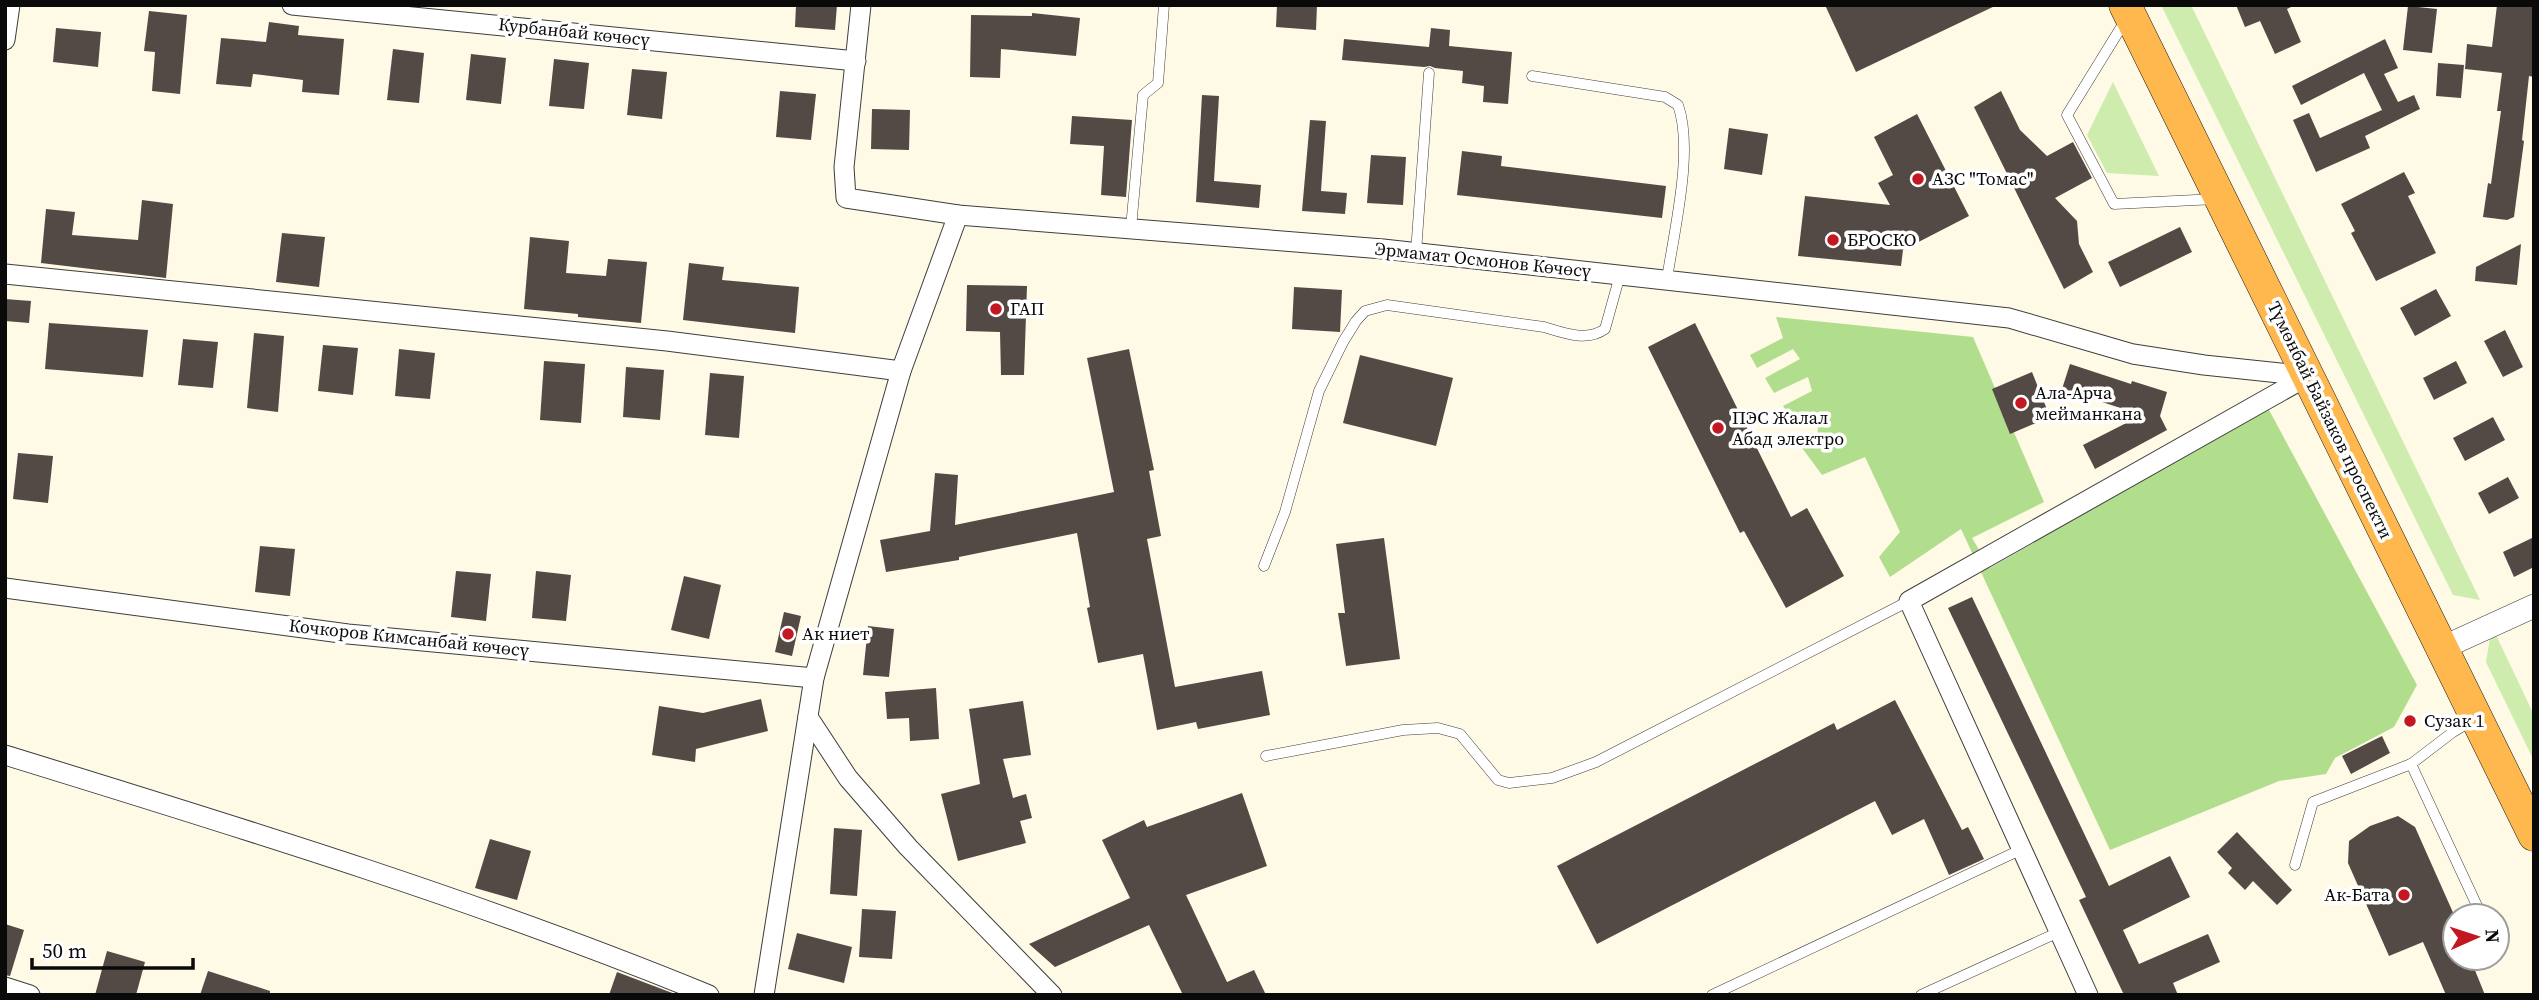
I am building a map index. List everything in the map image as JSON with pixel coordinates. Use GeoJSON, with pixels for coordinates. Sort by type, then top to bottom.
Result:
{"type":"FeatureCollection","features":[{"type":"Feature","properties":{"kind":"highway","name":"Түмөнбай Байзаков проспекти"},"geometry":{"type":"LineString","coordinates":[[2127,10],[2534,835]]}},
{"type":"Feature","properties":{"kind":"street"},"geometry":{"type":"LineString","coordinates":[[5,40],[10,5]]}},
{"type":"Feature","properties":{"kind":"street","name":"Курбанбай көчөсү"},"geometry":{"type":"LineString","coordinates":[[292,5],[856,61]]}},
{"type":"Feature","properties":{"kind":"street","name":"Эрмамат Осмонов Көчөсү"},"geometry":{"type":"LineString","coordinates":[[861,5],[844,167],[846,198],[958,215],[1416,252],[2009,318],[2133,354],[2308,376]]}},
{"type":"Feature","properties":{"kind":"street"},"geometry":{"type":"LineString","coordinates":[[764,995],[814,678],[901,371],[958,215]]}},
{"type":"Feature","properties":{"kind":"street"},"geometry":{"type":"LineString","coordinates":[[5,274],[667,341],[901,371]]}},
{"type":"Feature","properties":{"kind":"street"},"geometry":{"type":"LineString","coordinates":[[2088,995],[1909,601],[2308,376]]}},
{"type":"Feature","properties":{"kind":"street","name":"Кочкоров Кимсанбай көчөсү"},"geometry":{"type":"LineString","coordinates":[[5,587],[348,634],[814,678]]}},
{"type":"Feature","properties":{"kind":"street"},"geometry":{"type":"LineString","coordinates":[[2442,648],[2534,606]]}},
{"type":"Feature","properties":{"kind":"street"},"geometry":{"type":"LineString","coordinates":[[808,717],[848,778],[882,818],[1052,995]]}},
{"type":"Feature","properties":{"kind":"street"},"geometry":{"type":"LineString","coordinates":[[5,755],[295,844],[611,954],[709,995]]}},
{"type":"Feature","properties":{"kind":"street"},"geometry":{"type":"LineString","coordinates":[[5,987],[30,995]]}},
{"type":"Feature","properties":{"kind":"lane"},"geometry":{"type":"LineString","coordinates":[[1131,228],[1143,95],[1158,83],[1164,5]]}},
{"type":"Feature","properties":{"kind":"lane"},"geometry":{"type":"LineString","coordinates":[[2127,10],[2067,115],[2114,204],[2221,199]]}},
{"type":"Feature","properties":{"kind":"lane"},"geometry":{"type":"LineString","coordinates":[[1416,252],[1429,73]]}},
{"type":"Feature","properties":{"kind":"lane"},"geometry":{"type":"LineString","coordinates":[[1532,76],[1665,97],[1678,105],[1683,118],[1684,162],[1667,279]]}},
{"type":"Feature","properties":{"kind":"lane"},"geometry":{"type":"LineString","coordinates":[[1264,566],[1285,512],[1320,391],[1343,342],[1365,311],[1387,304],[1544,327],[1564,334],[1596,335],[1605,329],[1620,274]]}},
{"type":"Feature","properties":{"kind":"lane"},"geometry":{"type":"LineString","coordinates":[[1266,756],[1403,730],[1438,728],[1460,734],[1498,780],[1509,783],[1552,778],[1596,762],[1909,601]]}},
{"type":"Feature","properties":{"kind":"lane"},"geometry":{"type":"LineString","coordinates":[[2295,865],[2313,802],[2410,764],[2476,718]]}},
{"type":"Feature","properties":{"kind":"lane"},"geometry":{"type":"LineString","coordinates":[[2410,764],[2475,902]]}},
{"type":"Feature","properties":{"kind":"lane"},"geometry":{"type":"LineString","coordinates":[[1712,995],[2020,850]]}},
{"type":"Feature","properties":{"kind":"lane"},"geometry":{"type":"LineString","coordinates":[[1921,995],[2059,932]]}},
{"type":"Feature","properties":{"kind":"green space"},"geometry":{"type":"Polygon","coordinates":[[[2161,5],[2191,5],[2480,600],[2453,595],[2161,5]]]}},
{"type":"Feature","properties":{"kind":"green space"},"geometry":{"type":"Polygon","coordinates":[[[2113,82],[2159,176],[2107,173],[2087,135],[2113,82]]]}},
{"type":"Feature","properties":{"kind":"green space"},"geometry":{"type":"Polygon","coordinates":[[[1776,317],[1973,337],[2044,502],[1972,538],[1990,568],[2268,408],[2417,685],[2394,727],[2335,758],[2326,774],[2279,781],[2110,850],[1961,529],[1890,577],[1879,557],[1900,532],[1865,457],[1822,475],[1797,441],[1817,443],[1818,425],[1795,426],[1783,406],[1812,391],[1808,377],[1774,393],[1765,378],[1800,359],[1793,349],[1757,368],[1750,355],[1783,338],[1776,317]]]}},
{"type":"Feature","properties":{"kind":"green space"},"geometry":{"type":"Polygon","coordinates":[[[2496,635],[2534,715],[2534,761],[2486,662],[2490,638],[2496,635]]]}},
{"type":"Feature","properties":{"kind":"building"},"geometry":{"type":"Polygon","coordinates":[[[796,5],[837,5],[835,30],[795,27],[796,5]]]}},
{"type":"Feature","properties":{"kind":"building"},"geometry":{"type":"Polygon","coordinates":[[[1277,5],[1317,5],[1316,30],[1276,27],[1277,5]]]}},
{"type":"Feature","properties":{"kind":"building"},"geometry":{"type":"Polygon","coordinates":[[[1825,5],[1997,5],[1856,72],[1825,5]]]}},
{"type":"Feature","properties":{"kind":"building"},"geometry":{"type":"Polygon","coordinates":[[[2236,5],[2295,5],[2287,9],[2301,42],[2275,54],[2260,21],[2245,27],[2236,5]]]}},
{"type":"Feature","properties":{"kind":"building"},"geometry":{"type":"Polygon","coordinates":[[[2497,5],[2534,5],[2534,77],[2529,76],[2514,217],[2507,220],[2483,217],[2488,183],[2491,184],[2501,111],[2497,111],[2502,73],[2465,69],[2467,44],[2492,47],[2497,5]]]}},
{"type":"Feature","properties":{"kind":"building"},"geometry":{"type":"Polygon","coordinates":[[[2408,6],[2437,9],[2432,53],[2403,50],[2408,6]]]}},
{"type":"Feature","properties":{"kind":"building"},"geometry":{"type":"Polygon","coordinates":[[[149,11],[187,15],[180,94],[152,91],[155,52],[144,51],[149,11]]]}},
{"type":"Feature","properties":{"kind":"building"},"geometry":{"type":"Polygon","coordinates":[[[1032,13],[1080,18],[1076,56],[1001,49],[1000,78],[970,77],[971,15],[1032,16],[1032,13]]]}},
{"type":"Feature","properties":{"kind":"building"},"geometry":{"type":"Polygon","coordinates":[[[269,22],[299,26],[298,35],[344,39],[339,95],[302,92],[303,80],[253,74],[251,87],[216,84],[221,38],[266,42],[269,22]]]}},
{"type":"Feature","properties":{"kind":"building"},"geometry":{"type":"Polygon","coordinates":[[[56,28],[101,32],[98,67],[53,62],[56,28]]]}},
{"type":"Feature","properties":{"kind":"building"},"geometry":{"type":"Polygon","coordinates":[[[1431,28],[1450,30],[1449,46],[1512,52],[1508,104],[1483,102],[1484,86],[1462,83],[1463,71],[1342,60],[1344,39],[1429,47],[1431,28]]]}},
{"type":"Feature","properties":{"kind":"building"},"geometry":{"type":"Polygon","coordinates":[[[2385,39],[2398,68],[2384,74],[2398,102],[2414,95],[2420,109],[2365,136],[2370,148],[2316,172],[2293,120],[2309,113],[2320,138],[2382,110],[2364,73],[2301,105],[2292,86],[2385,39]]]}},
{"type":"Feature","properties":{"kind":"building"},"geometry":{"type":"Polygon","coordinates":[[[393,49],[424,53],[419,103],[387,100],[393,49]]]}},
{"type":"Feature","properties":{"kind":"building"},"geometry":{"type":"Polygon","coordinates":[[[471,54],[506,58],[501,104],[466,100],[471,54]]]}},
{"type":"Feature","properties":{"kind":"building"},"geometry":{"type":"Polygon","coordinates":[[[554,59],[589,63],[584,109],[549,106],[554,59]]]}},
{"type":"Feature","properties":{"kind":"building"},"geometry":{"type":"Polygon","coordinates":[[[2438,63],[2464,65],[2461,98],[2436,96],[2438,63]]]}},
{"type":"Feature","properties":{"kind":"building"},"geometry":{"type":"Polygon","coordinates":[[[632,69],[667,72],[662,119],[627,115],[632,69]]]}},
{"type":"Feature","properties":{"kind":"building"},"geometry":{"type":"Polygon","coordinates":[[[780,91],[816,94],[811,140],[776,137],[780,91]]]}},
{"type":"Feature","properties":{"kind":"building"},"geometry":{"type":"Polygon","coordinates":[[[2001,91],[2020,130],[2047,156],[2073,142],[2092,178],[2055,198],[2077,221],[2079,244],[2093,272],[2064,289],[1974,107],[2001,91]]]}},
{"type":"Feature","properties":{"kind":"building"},"geometry":{"type":"Polygon","coordinates":[[[1202,95],[1219,96],[1214,181],[1261,185],[1259,208],[1196,202],[1202,95]]]}},
{"type":"Feature","properties":{"kind":"building"},"geometry":{"type":"Polygon","coordinates":[[[872,109],[910,110],[909,150],[871,149],[872,109]]]}},
{"type":"Feature","properties":{"kind":"building"},"geometry":{"type":"Polygon","coordinates":[[[1917,114],[1969,216],[1903,250],[1901,266],[1798,256],[1805,196],[1890,205],[1878,183],[1893,175],[1874,137],[1917,114]]]}},
{"type":"Feature","properties":{"kind":"building"},"geometry":{"type":"Polygon","coordinates":[[[1072,116],[1132,120],[1126,197],[1101,195],[1104,146],[1070,144],[1072,116]]]}},
{"type":"Feature","properties":{"kind":"building"},"geometry":{"type":"Polygon","coordinates":[[[1310,120],[1326,121],[1321,191],[1347,193],[1345,214],[1302,211],[1310,120]]]}},
{"type":"Feature","properties":{"kind":"building"},"geometry":{"type":"Polygon","coordinates":[[[1729,128],[1768,134],[1762,175],[1724,169],[1729,128]]]}},
{"type":"Feature","properties":{"kind":"building"},"geometry":{"type":"Polygon","coordinates":[[[1462,151],[1502,156],[1501,166],[1666,186],[1662,218],[1457,195],[1462,151]]]}},
{"type":"Feature","properties":{"kind":"building"},"geometry":{"type":"Polygon","coordinates":[[[1371,155],[1406,157],[1403,205],[1367,203],[1371,155]]]}},
{"type":"Feature","properties":{"kind":"building"},"geometry":{"type":"Polygon","coordinates":[[[2404,172],[2415,193],[2408,196],[2436,253],[2376,281],[2351,233],[2355,231],[2341,204],[2404,172]]]}},
{"type":"Feature","properties":{"kind":"building"},"geometry":{"type":"Polygon","coordinates":[[[142,200],[173,204],[166,278],[41,263],[46,209],[75,212],[72,235],[138,240],[142,200]]]}},
{"type":"Feature","properties":{"kind":"building"},"geometry":{"type":"Polygon","coordinates":[[[2180,227],[2192,252],[2120,287],[2108,262],[2180,227]]]}},
{"type":"Feature","properties":{"kind":"building"},"geometry":{"type":"Polygon","coordinates":[[[282,233],[325,237],[319,287],[276,282],[282,233]]]}},
{"type":"Feature","properties":{"kind":"building"},"geometry":{"type":"Polygon","coordinates":[[[530,237],[569,241],[566,273],[606,276],[608,259],[647,262],[641,323],[524,309],[530,237]]]}},
{"type":"Feature","properties":{"kind":"building"},"geometry":{"type":"Polygon","coordinates":[[[2521,244],[2517,285],[2475,281],[2476,267],[2521,244]]]}},
{"type":"Feature","properties":{"kind":"building"},"geometry":{"type":"Polygon","coordinates":[[[689,263],[724,267],[722,280],[799,287],[795,333],[683,320],[689,263]]]}},
{"type":"Feature","properties":{"kind":"building","name":"ГАП"},"geometry":{"type":"Polygon","coordinates":[[[967,285],[1027,286],[1024,375],[1001,375],[1000,332],[966,331],[967,285]]]}},
{"type":"Feature","properties":{"kind":"building"},"geometry":{"type":"Polygon","coordinates":[[[1294,287],[1342,290],[1340,332],[1292,329],[1294,287]]]}},
{"type":"Feature","properties":{"kind":"building"},"geometry":{"type":"Polygon","coordinates":[[[2436,289],[2451,316],[2415,336],[2400,308],[2436,289]]]}},
{"type":"Feature","properties":{"kind":"building"},"geometry":{"type":"Polygon","coordinates":[[[5,299],[31,301],[29,323],[5,321],[5,299]]]}},
{"type":"Feature","properties":{"kind":"building"},"geometry":{"type":"Polygon","coordinates":[[[49,323],[148,330],[143,377],[45,369],[49,323]]]}},
{"type":"Feature","properties":{"kind":"building","name":"ПЭС Жалал Абад электро"},"geometry":{"type":"Polygon","coordinates":[[[1695,323],[1791,517],[1807,508],[1844,576],[1786,608],[1744,531],[1740,533],[1648,347],[1695,323]]]}},
{"type":"Feature","properties":{"kind":"building"},"geometry":{"type":"Polygon","coordinates":[[[2505,330],[2523,367],[2503,377],[2484,341],[2505,330]]]}},
{"type":"Feature","properties":{"kind":"building"},"geometry":{"type":"Polygon","coordinates":[[[254,333],[284,336],[278,412],[247,408],[254,333]]]}},
{"type":"Feature","properties":{"kind":"building"},"geometry":{"type":"Polygon","coordinates":[[[183,339],[218,342],[213,388],[178,385],[183,339]]]}},
{"type":"Feature","properties":{"kind":"building"},"geometry":{"type":"Polygon","coordinates":[[[323,345],[358,348],[353,395],[318,391],[323,345]]]}},
{"type":"Feature","properties":{"kind":"building"},"geometry":{"type":"Polygon","coordinates":[[[399,349],[435,353],[430,399],[395,396],[399,349]]]}},
{"type":"Feature","properties":{"kind":"building"},"geometry":{"type":"Polygon","coordinates":[[[1129,349],[1154,470],[1149,471],[1161,536],[1147,539],[1175,687],[1262,671],[1270,715],[1198,729],[1196,722],[1157,730],[1143,654],[1098,663],[1077,533],[959,557],[959,560],[886,572],[880,540],[930,531],[935,473],[958,475],[955,525],[1114,492],[1087,358],[1129,349]]]}},
{"type":"Feature","properties":{"kind":"building"},"geometry":{"type":"Polygon","coordinates":[[[1360,355],[1453,378],[1436,446],[1343,423],[1360,355]]]}},
{"type":"Feature","properties":{"kind":"building"},"geometry":{"type":"Polygon","coordinates":[[[544,361],[585,364],[581,423],[540,420],[544,361]]]}},
{"type":"Feature","properties":{"kind":"building"},"geometry":{"type":"Polygon","coordinates":[[[2456,361],[2467,383],[2434,400],[2423,378],[2456,361]]]}},
{"type":"Feature","properties":{"kind":"building"},"geometry":{"type":"Polygon","coordinates":[[[2070,364],[2131,384],[2132,381],[2167,392],[2160,416],[2167,430],[2095,469],[2083,445],[2142,415],[2062,389],[2070,364]]]}},
{"type":"Feature","properties":{"kind":"building"},"geometry":{"type":"Polygon","coordinates":[[[626,367],[664,370],[660,420],[623,417],[626,367]]]}},
{"type":"Feature","properties":{"kind":"building","name":"Ала-Арча мейманкана"},"geometry":{"type":"Polygon","coordinates":[[[2032,372],[2050,417],[2010,434],[1992,389],[2032,372]]]}},
{"type":"Feature","properties":{"kind":"building"},"geometry":{"type":"Polygon","coordinates":[[[710,373],[744,376],[739,438],[705,435],[710,373]]]}},
{"type":"Feature","properties":{"kind":"building"},"geometry":{"type":"Polygon","coordinates":[[[2493,417],[2505,440],[2465,461],[2453,438],[2493,417]]]}},
{"type":"Feature","properties":{"kind":"building"},"geometry":{"type":"Polygon","coordinates":[[[18,453],[53,456],[48,503],[13,499],[18,453]]]}},
{"type":"Feature","properties":{"kind":"building"},"geometry":{"type":"Polygon","coordinates":[[[2508,477],[2519,498],[2489,514],[2478,493],[2508,477]]]}},
{"type":"Feature","properties":{"kind":"building"},"geometry":{"type":"Polygon","coordinates":[[[2534,537],[2534,567],[2514,577],[2503,552],[2534,537]]]}},
{"type":"Feature","properties":{"kind":"building"},"geometry":{"type":"Polygon","coordinates":[[[1384,538],[1400,659],[1346,666],[1338,613],[1345,613],[1336,544],[1384,538]]]}},
{"type":"Feature","properties":{"kind":"building"},"geometry":{"type":"Polygon","coordinates":[[[260,546],[295,549],[290,596],[255,592],[260,546]]]}},
{"type":"Feature","properties":{"kind":"building"},"geometry":{"type":"Polygon","coordinates":[[[456,571],[491,574],[486,621],[451,617],[456,571]]]}},
{"type":"Feature","properties":{"kind":"building"},"geometry":{"type":"Polygon","coordinates":[[[536,571],[571,575],[566,621],[532,618],[536,571]]]}},
{"type":"Feature","properties":{"kind":"building"},"geometry":{"type":"Polygon","coordinates":[[[684,576],[721,585],[709,639],[671,630],[684,576]]]}},
{"type":"Feature","properties":{"kind":"building"},"geometry":{"type":"Polygon","coordinates":[[[1972,597],[2109,886],[2170,856],[2190,897],[2123,930],[2139,964],[2208,934],[2220,962],[2173,983],[2178,995],[2124,995],[2079,900],[2086,897],[1948,608],[1972,597]]]}},
{"type":"Feature","properties":{"kind":"building","name":"Ак ниет"},"geometry":{"type":"Polygon","coordinates":[[[784,612],[801,616],[792,656],[775,652],[784,612]]]}},
{"type":"Feature","properties":{"kind":"building"},"geometry":{"type":"Polygon","coordinates":[[[868,626],[894,629],[889,677],[863,675],[868,626]]]}},
{"type":"Feature","properties":{"kind":"building"},"geometry":{"type":"Polygon","coordinates":[[[936,688],[939,739],[910,741],[909,718],[887,719],[885,692],[936,688]]]}},
{"type":"Feature","properties":{"kind":"building"},"geometry":{"type":"Polygon","coordinates":[[[761,699],[768,731],[696,749],[695,762],[652,755],[659,706],[703,713],[761,699]]]}},
{"type":"Feature","properties":{"kind":"building"},"geometry":{"type":"Polygon","coordinates":[[[1895,700],[1962,830],[1968,827],[1984,859],[1949,875],[1924,819],[1892,835],[1875,801],[1597,944],[1557,866],[1834,723],[1837,730],[1895,700]]]}},
{"type":"Feature","properties":{"kind":"building"},"geometry":{"type":"Polygon","coordinates":[[[1023,701],[1031,755],[1003,759],[1013,798],[1026,794],[1032,818],[1020,821],[1026,843],[958,861],[941,794],[980,784],[969,709],[1023,701]]]}},
{"type":"Feature","properties":{"kind":"building"},"geometry":{"type":"Polygon","coordinates":[[[2382,736],[2390,753],[2351,774],[2342,756],[2382,736]]]}},
{"type":"Feature","properties":{"kind":"building"},"geometry":{"type":"Polygon","coordinates":[[[1242,793],[1267,866],[1186,895],[1227,982],[1254,970],[1266,995],[1183,995],[1149,925],[1055,967],[1029,944],[1130,898],[1102,840],[1144,820],[1147,827],[1242,793]]]}},
{"type":"Feature","properties":{"kind":"building","name":"Ак-Бата"},"geometry":{"type":"Polygon","coordinates":[[[2398,816],[2415,827],[2448,902],[2441,902],[2441,972],[2476,972],[2485,995],[2446,995],[2423,942],[2389,956],[2348,863],[2349,841],[2370,826],[2398,816]]]}},
{"type":"Feature","properties":{"kind":"building"},"geometry":{"type":"Polygon","coordinates":[[[834,828],[862,830],[857,896],[830,894],[834,828]]]}},
{"type":"Feature","properties":{"kind":"building"},"geometry":{"type":"Polygon","coordinates":[[[2237,832],[2292,890],[2277,905],[2253,881],[2245,890],[2228,873],[2232,868],[2217,852],[2237,832]]]}},
{"type":"Feature","properties":{"kind":"building"},"geometry":{"type":"Polygon","coordinates":[[[490,839],[531,851],[517,900],[475,888],[490,839]]]}},
{"type":"Feature","properties":{"kind":"building"},"geometry":{"type":"Polygon","coordinates":[[[862,909],[896,911],[892,959],[859,957],[862,909]]]}},
{"type":"Feature","properties":{"kind":"building"},"geometry":{"type":"Polygon","coordinates":[[[5,924],[24,930],[10,976],[5,975],[5,924]]]}},
{"type":"Feature","properties":{"kind":"building"},"geometry":{"type":"Polygon","coordinates":[[[797,933],[852,947],[844,983],[788,969],[797,933]]]}},
{"type":"Feature","properties":{"kind":"building"},"geometry":{"type":"Polygon","coordinates":[[[107,951],[145,962],[136,995],[95,995],[107,951]]]}},
{"type":"Feature","properties":{"kind":"building"},"geometry":{"type":"Polygon","coordinates":[[[208,971],[270,991],[270,995],[200,995],[208,971]]]}},
{"type":"Feature","properties":{"kind":"building"},"geometry":{"type":"Polygon","coordinates":[[[617,972],[675,994],[675,995],[609,995],[617,972]]]}},
{"type":"Feature","properties":{"kind":"place","name":"АЗС \"Томас\""},"geometry":{"type":"Point","coordinates":[1918,179]}},
{"type":"Feature","properties":{"kind":"place","name":"БРОСКО"},"geometry":{"type":"Point","coordinates":[1833,240]}},
{"type":"Feature","properties":{"kind":"place","name":"ГАП"},"geometry":{"type":"Point","coordinates":[996,309]}},
{"type":"Feature","properties":{"kind":"place","name":"Ала-Арча мейманкана"},"geometry":{"type":"Point","coordinates":[2021,403]}},
{"type":"Feature","properties":{"kind":"place","name":"ПЭС Жалал Абад электро"},"geometry":{"type":"Point","coordinates":[1718,428]}},
{"type":"Feature","properties":{"kind":"place","name":"Ак ниет"},"geometry":{"type":"Point","coordinates":[788,634]}},
{"type":"Feature","properties":{"kind":"place","name":"Сузак 1"},"geometry":{"type":"Point","coordinates":[2410,721]}},
{"type":"Feature","properties":{"kind":"place","name":"Ак-Бата"},"geometry":{"type":"Point","coordinates":[2404,895]}}]}
